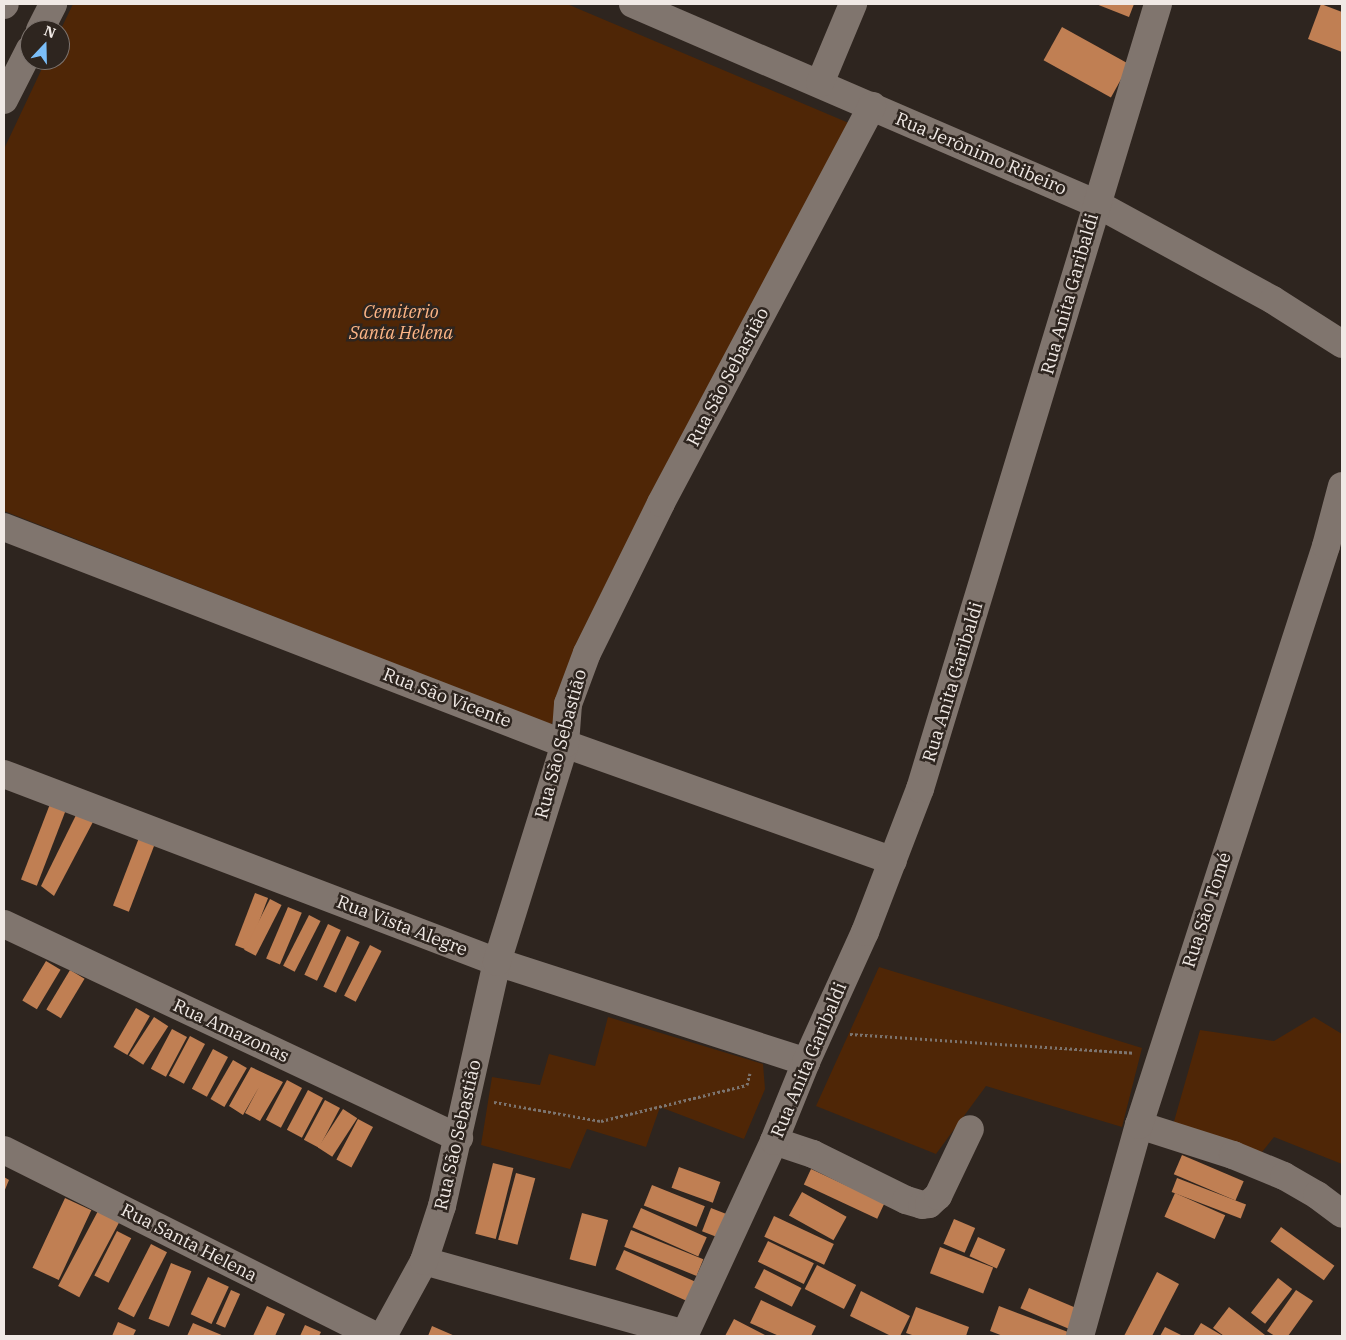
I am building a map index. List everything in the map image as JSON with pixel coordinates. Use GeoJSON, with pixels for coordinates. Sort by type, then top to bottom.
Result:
{"type":"FeatureCollection","features":[{"type":"Feature","properties":{"kind":"street"},"geometry":{"type":"LineString","coordinates":[[45,20],[53,4]]}},
{"type":"Feature","properties":{"kind":"street","name":"Rua Jerônimo Ribeiro"},"geometry":{"type":"LineString","coordinates":[[633,4],[1097,204],[1257,291],[1342,344]]}},
{"type":"Feature","properties":{"kind":"street"},"geometry":{"type":"LineString","coordinates":[[820,83],[853,4]]}},
{"type":"Feature","properties":{"kind":"street","name":"Rua Anita Garibaldi"},"geometry":{"type":"LineString","coordinates":[[684,1335],[774,1141],[806,1062],[865,932],[920,788],[1158,4]]}},
{"type":"Feature","properties":{"kind":"street"},"geometry":{"type":"LineString","coordinates":[[4,100],[20,69]]}},
{"type":"Feature","properties":{"kind":"street","name":"Rua São Sebastião"},"geometry":{"type":"LineString","coordinates":[[383,1336],[424,1261],[442,1206],[459,1138],[497,962],[565,744],[568,704],[587,653],[605,614],[872,106]]}},
{"type":"Feature","properties":{"kind":"street","name":"Rua São Tomé"},"geometry":{"type":"LineString","coordinates":[[1080,1336],[1139,1125],[1161,1055],[1334,550],[1342,486]]}},
{"type":"Feature","properties":{"kind":"street","name":"Rua São Vicente"},"geometry":{"type":"LineString","coordinates":[[4,527],[565,744],[893,861]]}},
{"type":"Feature","properties":{"kind":"street","name":"Rua Vista Alegre"},"geometry":{"type":"LineString","coordinates":[[4,774],[497,962],[806,1062]]}},
{"type":"Feature","properties":{"kind":"street","name":"Rua Amazonas"},"geometry":{"type":"LineString","coordinates":[[4,924],[459,1138]]}},
{"type":"Feature","properties":{"kind":"street"},"geometry":{"type":"LineString","coordinates":[[1139,1125],[1233,1155],[1284,1176],[1317,1195],[1342,1214]]}},
{"type":"Feature","properties":{"kind":"street"},"geometry":{"type":"LineString","coordinates":[[774,1141],[813,1154],[906,1200],[922,1205],[930,1204],[938,1196],[970,1129]]}},
{"type":"Feature","properties":{"kind":"street","name":"Rua Santa Helena"},"geometry":{"type":"LineString","coordinates":[[4,1150],[375,1336]]}},
{"type":"Feature","properties":{"kind":"street"},"geometry":{"type":"LineString","coordinates":[[424,1261],[684,1335]]}},
{"type":"Feature","properties":{"kind":"path"},"geometry":{"type":"LineString","coordinates":[[820,1032],[1161,1055]]}},
{"type":"Feature","properties":{"kind":"path"},"geometry":{"type":"LineString","coordinates":[[468,1098],[601,1121],[747,1085],[757,1046]]}},
{"type":"Feature","properties":{"kind":"green space","name":"Cemiterio Santa Helena"},"geometry":{"type":"Polygon","coordinates":[[[73,4],[567,4],[863,129],[551,725],[4,511],[4,149],[41,70],[70,70],[70,20],[65,20],[73,4]]]}},
{"type":"Feature","properties":{"kind":"green space"},"geometry":{"type":"Polygon","coordinates":[[[879,967],[1142,1048],[1122,1127],[986,1086],[936,1154],[816,1106],[879,967]]]}},
{"type":"Feature","properties":{"kind":"green space"},"geometry":{"type":"Polygon","coordinates":[[[608,1017],[763,1064],[765,1089],[744,1139],[660,1107],[646,1147],[587,1129],[570,1169],[481,1145],[492,1077],[540,1085],[549,1054],[595,1066],[608,1017]]]}},
{"type":"Feature","properties":{"kind":"green space"},"geometry":{"type":"Polygon","coordinates":[[[1314,1017],[1342,1034],[1342,1164],[1274,1137],[1262,1152],[1173,1125],[1200,1030],[1274,1041],[1314,1017]]]}},
{"type":"Feature","properties":{"kind":"building"},"geometry":{"type":"Polygon","coordinates":[[[1096,4],[1134,4],[1129,17],[1096,4]]]}},
{"type":"Feature","properties":{"kind":"building"},"geometry":{"type":"Polygon","coordinates":[[[1321,4],[1342,12],[1342,52],[1308,39],[1321,4]]]}},
{"type":"Feature","properties":{"kind":"building"},"geometry":{"type":"Polygon","coordinates":[[[1062,27],[1129,64],[1111,98],[1044,60],[1062,27]]]}},
{"type":"Feature","properties":{"kind":"building"},"geometry":{"type":"Polygon","coordinates":[[[50,804],[66,810],[37,886],[21,880],[50,804]]]}},
{"type":"Feature","properties":{"kind":"building"},"geometry":{"type":"Polygon","coordinates":[[[77,813],[94,820],[54,896],[41,886],[77,813]]]}},
{"type":"Feature","properties":{"kind":"building"},"geometry":{"type":"Polygon","coordinates":[[[142,830],[158,836],[129,912],[113,906],[142,830]]]}},
{"type":"Feature","properties":{"kind":"building"},"geometry":{"type":"Polygon","coordinates":[[[255,893],[268,898],[248,950],[235,945],[255,893]]]}},
{"type":"Feature","properties":{"kind":"building"},"geometry":{"type":"Polygon","coordinates":[[[270,899],[282,905],[256,956],[244,950],[270,899]]]}},
{"type":"Feature","properties":{"kind":"building"},"geometry":{"type":"Polygon","coordinates":[[[288,907],[302,913],[280,964],[266,959],[288,907]]]}},
{"type":"Feature","properties":{"kind":"building"},"geometry":{"type":"Polygon","coordinates":[[[309,915],[321,921],[295,972],[283,966],[309,915]]]}},
{"type":"Feature","properties":{"kind":"building"},"geometry":{"type":"Polygon","coordinates":[[[328,924],[341,930],[317,981],[304,975],[328,924]]]}},
{"type":"Feature","properties":{"kind":"building"},"geometry":{"type":"Polygon","coordinates":[[[347,936],[360,942],[336,993],[323,987],[347,936]]]}},
{"type":"Feature","properties":{"kind":"building"},"geometry":{"type":"Polygon","coordinates":[[[370,945],[382,951],[356,1002],[344,996],[370,945]]]}},
{"type":"Feature","properties":{"kind":"building"},"geometry":{"type":"Polygon","coordinates":[[[46,961],[61,970],[37,1009],[22,1000],[46,961]]]}},
{"type":"Feature","properties":{"kind":"building"},"geometry":{"type":"Polygon","coordinates":[[[70,970],[85,979],[61,1018],[46,1009],[70,970]]]}},
{"type":"Feature","properties":{"kind":"building"},"geometry":{"type":"Polygon","coordinates":[[[136,1008],[150,1016],[127,1055],[114,1047],[136,1008]]]}},
{"type":"Feature","properties":{"kind":"building"},"geometry":{"type":"Polygon","coordinates":[[[154,1017],[168,1026],[143,1065],[129,1056],[154,1017]]]}},
{"type":"Feature","properties":{"kind":"building"},"geometry":{"type":"Polygon","coordinates":[[[172,1029],[187,1037],[166,1077],[151,1069],[172,1029]]]}},
{"type":"Feature","properties":{"kind":"building"},"geometry":{"type":"Polygon","coordinates":[[[190,1036],[205,1044],[184,1084],[169,1076],[190,1036]]]}},
{"type":"Feature","properties":{"kind":"building"},"geometry":{"type":"Polygon","coordinates":[[[213,1049],[228,1057],[207,1097],[192,1089],[213,1049]]]}},
{"type":"Feature","properties":{"kind":"building"},"geometry":{"type":"Polygon","coordinates":[[[233,1060],[247,1068],[224,1107],[210,1099],[233,1060]]]}},
{"type":"Feature","properties":{"kind":"building"},"geometry":{"type":"Polygon","coordinates":[[[251,1067],[283,1082],[260,1121],[245,1113],[259,1087],[243,1115],[229,1106],[251,1067]]]}},
{"type":"Feature","properties":{"kind":"building"},"geometry":{"type":"Polygon","coordinates":[[[287,1080],[302,1088],[281,1128],[266,1120],[287,1080]]]}},
{"type":"Feature","properties":{"kind":"building"},"geometry":{"type":"Polygon","coordinates":[[[308,1090],[323,1098],[302,1138],[287,1130],[308,1090]]]}},
{"type":"Feature","properties":{"kind":"building"},"geometry":{"type":"Polygon","coordinates":[[[325,1100],[340,1108],[319,1148],[304,1140],[325,1100]]]}},
{"type":"Feature","properties":{"kind":"building"},"geometry":{"type":"Polygon","coordinates":[[[343,1109],[357,1118],[332,1157],[318,1148],[343,1109]]]}},
{"type":"Feature","properties":{"kind":"building"},"geometry":{"type":"Polygon","coordinates":[[[358,1119],[373,1127],[351,1168],[336,1160],[358,1119]]]}},
{"type":"Feature","properties":{"kind":"building"},"geometry":{"type":"Polygon","coordinates":[[[1182,1155],[1244,1181],[1235,1201],[1174,1174],[1182,1155]]]}},
{"type":"Feature","properties":{"kind":"building"},"geometry":{"type":"Polygon","coordinates":[[[493,1163],[513,1168],[496,1239],[475,1234],[493,1163]]]}},
{"type":"Feature","properties":{"kind":"building"},"geometry":{"type":"Polygon","coordinates":[[[679,1167],[720,1182],[713,1203],[671,1188],[679,1167]]]}},
{"type":"Feature","properties":{"kind":"building"},"geometry":{"type":"Polygon","coordinates":[[[811,1169],[884,1203],[877,1219],[804,1184],[811,1169]]]}},
{"type":"Feature","properties":{"kind":"building"},"geometry":{"type":"Polygon","coordinates":[[[516,1173],[535,1178],[517,1245],[498,1240],[516,1173]]]}},
{"type":"Feature","properties":{"kind":"building"},"geometry":{"type":"Polygon","coordinates":[[[4,1177],[9,1180],[4,1192],[4,1177]]]}},
{"type":"Feature","properties":{"kind":"building"},"geometry":{"type":"Polygon","coordinates":[[[1177,1178],[1246,1205],[1241,1219],[1172,1192],[1177,1178]]]}},
{"type":"Feature","properties":{"kind":"building"},"geometry":{"type":"Polygon","coordinates":[[[652,1185],[705,1206],[697,1227],[644,1205],[652,1185]]]}},
{"type":"Feature","properties":{"kind":"building"},"geometry":{"type":"Polygon","coordinates":[[[802,1192],[847,1217],[834,1240],[789,1216],[802,1192]]]}},
{"type":"Feature","properties":{"kind":"building"},"geometry":{"type":"Polygon","coordinates":[[[1175,1193],[1225,1215],[1215,1239],[1164,1217],[1175,1193]]]}},
{"type":"Feature","properties":{"kind":"building"},"geometry":{"type":"Polygon","coordinates":[[[65,1198],[91,1210],[59,1280],[32,1268],[65,1198]]]}},
{"type":"Feature","properties":{"kind":"building"},"geometry":{"type":"Polygon","coordinates":[[[641,1208],[707,1237],[698,1256],[632,1227],[641,1208]]]}},
{"type":"Feature","properties":{"kind":"building"},"geometry":{"type":"Polygon","coordinates":[[[711,1208],[732,1216],[723,1239],[702,1231],[711,1208]]]}},
{"type":"Feature","properties":{"kind":"building"},"geometry":{"type":"Polygon","coordinates":[[[98,1211],[119,1222],[79,1297],[58,1286],[98,1211]]]}},
{"type":"Feature","properties":{"kind":"building"},"geometry":{"type":"Polygon","coordinates":[[[582,1213],[608,1220],[596,1266],[570,1259],[582,1213]]]}},
{"type":"Feature","properties":{"kind":"building"},"geometry":{"type":"Polygon","coordinates":[[[774,1216],[834,1244],[824,1265],[764,1237],[774,1216]]]}},
{"type":"Feature","properties":{"kind":"building"},"geometry":{"type":"Polygon","coordinates":[[[954,1219],[975,1228],[965,1253],[943,1244],[954,1219]]]}},
{"type":"Feature","properties":{"kind":"building"},"geometry":{"type":"Polygon","coordinates":[[[1281,1227],[1334,1266],[1324,1280],[1270,1242],[1281,1227]]]}},
{"type":"Feature","properties":{"kind":"building"},"geometry":{"type":"Polygon","coordinates":[[[631,1230],[703,1259],[697,1276],[624,1247],[631,1230]]]}},
{"type":"Feature","properties":{"kind":"building"},"geometry":{"type":"Polygon","coordinates":[[[117,1231],[131,1238],[109,1283],[94,1276],[117,1231]]]}},
{"type":"Feature","properties":{"kind":"building"},"geometry":{"type":"Polygon","coordinates":[[[978,1237],[1005,1249],[997,1268],[969,1256],[978,1237]]]}},
{"type":"Feature","properties":{"kind":"building"},"geometry":{"type":"Polygon","coordinates":[[[768,1241],[814,1263],[804,1284],[758,1262],[768,1241]]]}},
{"type":"Feature","properties":{"kind":"building"},"geometry":{"type":"Polygon","coordinates":[[[151,1244],[167,1252],[134,1317],[118,1309],[151,1244]]]}},
{"type":"Feature","properties":{"kind":"building"},"geometry":{"type":"Polygon","coordinates":[[[940,1247],[993,1267],[983,1294],[930,1273],[940,1247]]]}},
{"type":"Feature","properties":{"kind":"building"},"geometry":{"type":"Polygon","coordinates":[[[624,1250],[702,1285],[693,1304],[615,1269],[624,1250]]]}},
{"type":"Feature","properties":{"kind":"building"},"geometry":{"type":"Polygon","coordinates":[[[171,1263],[191,1271],[169,1327],[149,1319],[171,1263]]]}},
{"type":"Feature","properties":{"kind":"building"},"geometry":{"type":"Polygon","coordinates":[[[817,1265],[856,1285],[844,1309],[805,1289],[817,1265]]]}},
{"type":"Feature","properties":{"kind":"building"},"geometry":{"type":"Polygon","coordinates":[[[764,1269],[801,1288],[792,1307],[754,1288],[764,1269]]]}},
{"type":"Feature","properties":{"kind":"building"},"geometry":{"type":"Polygon","coordinates":[[[1157,1272],[1179,1284],[1152,1336],[1124,1336],[1157,1272]]]}},
{"type":"Feature","properties":{"kind":"building"},"geometry":{"type":"Polygon","coordinates":[[[208,1277],[229,1287],[212,1324],[191,1314],[208,1277]]]}},
{"type":"Feature","properties":{"kind":"building"},"geometry":{"type":"Polygon","coordinates":[[[1278,1278],[1292,1289],[1265,1324],[1251,1313],[1278,1278]]]}},
{"type":"Feature","properties":{"kind":"building"},"geometry":{"type":"Polygon","coordinates":[[[1029,1288],[1081,1310],[1073,1331],[1020,1308],[1029,1288]]]}},
{"type":"Feature","properties":{"kind":"building"},"geometry":{"type":"Polygon","coordinates":[[[231,1290],[240,1294],[225,1328],[216,1324],[231,1290]]]}},
{"type":"Feature","properties":{"kind":"building"},"geometry":{"type":"Polygon","coordinates":[[[1296,1290],[1313,1301],[1288,1336],[1275,1336],[1267,1331],[1296,1290]]]}},
{"type":"Feature","properties":{"kind":"building"},"geometry":{"type":"Polygon","coordinates":[[[861,1291],[910,1316],[900,1336],[891,1336],[850,1316],[861,1291]]]}},
{"type":"Feature","properties":{"kind":"building"},"geometry":{"type":"Polygon","coordinates":[[[761,1300],[816,1326],[811,1336],[779,1336],[750,1323],[761,1300]]]}},
{"type":"Feature","properties":{"kind":"building"},"geometry":{"type":"Polygon","coordinates":[[[267,1306],[285,1314],[275,1336],[253,1336],[267,1306]]]}},
{"type":"Feature","properties":{"kind":"building"},"geometry":{"type":"Polygon","coordinates":[[[999,1306],[1076,1336],[1003,1336],[990,1331],[999,1306]]]}},
{"type":"Feature","properties":{"kind":"building"},"geometry":{"type":"Polygon","coordinates":[[[916,1307],[969,1327],[966,1336],[915,1336],[906,1333],[916,1307]]]}},
{"type":"Feature","properties":{"kind":"building"},"geometry":{"type":"Polygon","coordinates":[[[1229,1307],[1265,1335],[1224,1336],[1213,1328],[1229,1307]]]}},
{"type":"Feature","properties":{"kind":"building"},"geometry":{"type":"Polygon","coordinates":[[[734,1319],[767,1336],[725,1336],[734,1319]]]}},
{"type":"Feature","properties":{"kind":"building"},"geometry":{"type":"Polygon","coordinates":[[[118,1322],[136,1330],[133,1336],[112,1336],[118,1322]]]}},
{"type":"Feature","properties":{"kind":"building"},"geometry":{"type":"Polygon","coordinates":[[[193,1323],[224,1336],[187,1336],[193,1323]]]}},
{"type":"Feature","properties":{"kind":"building"},"geometry":{"type":"Polygon","coordinates":[[[1201,1323],[1223,1336],[1193,1336],[1201,1323]]]}},
{"type":"Feature","properties":{"kind":"building"},"geometry":{"type":"Polygon","coordinates":[[[305,1325],[321,1332],[319,1336],[300,1336],[305,1325]]]}},
{"type":"Feature","properties":{"kind":"building"},"geometry":{"type":"Polygon","coordinates":[[[432,1326],[455,1336],[428,1336],[432,1326]]]}},
{"type":"Feature","properties":{"kind":"building"},"geometry":{"type":"Polygon","coordinates":[[[1165,1327],[1183,1336],[1160,1336],[1165,1327]]]}}]}
